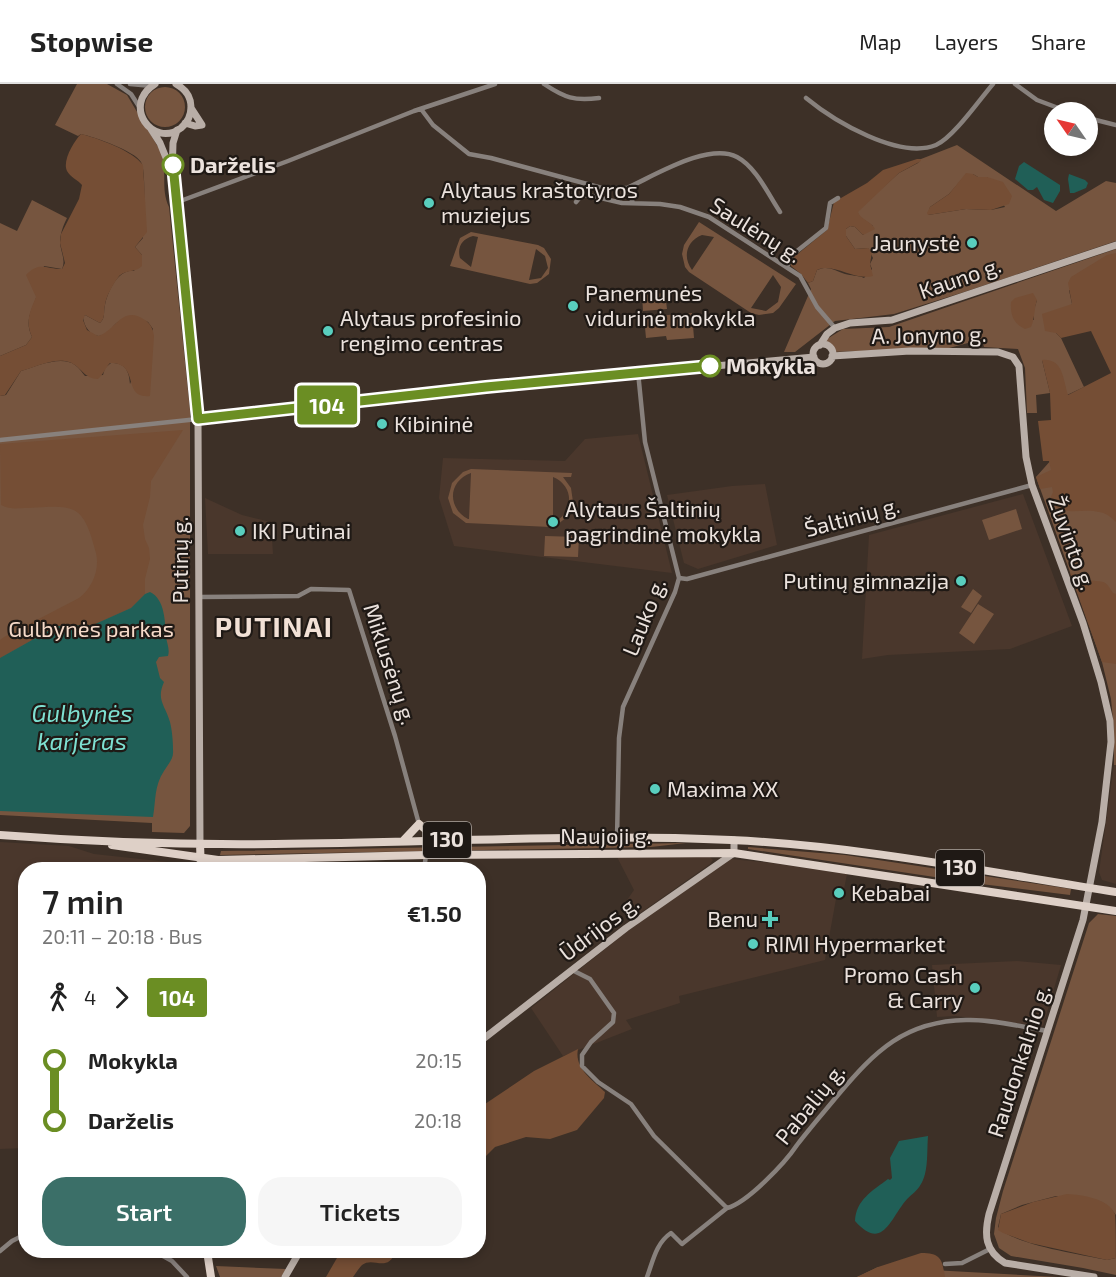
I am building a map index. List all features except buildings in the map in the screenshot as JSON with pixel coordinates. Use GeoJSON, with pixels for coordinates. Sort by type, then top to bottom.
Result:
{"type":"FeatureCollection","features":[{"type":"Feature","properties":{"kind":"main road"},"geometry":{"type":"LineString","coordinates":[[403,841],[419,824],[440,840]]}},
{"type":"Feature","properties":{"kind":"main road","name":"Naujoji g."},"geometry":{"type":"LineString","coordinates":[[0,835],[93,842],[200,844],[440,840],[734,840],[848,850],[1116,892]]}},
{"type":"Feature","properties":{"kind":"main road","name":"Naujoji g."},"geometry":{"type":"LineString","coordinates":[[93,842],[141,851],[218,860],[426,855],[734,853],[1116,911]]}},
{"type":"Feature","properties":{"kind":"main road"},"geometry":{"type":"LineString","coordinates":[[200,844],[201,862]]}},
{"type":"Feature","properties":{"kind":"main road"},"geometry":{"type":"LineString","coordinates":[[208,1258],[211,1277]]}},
{"type":"Feature","properties":{"kind":"street"},"geometry":{"type":"LineString","coordinates":[[117,84],[131,94],[140,109]]}},
{"type":"Feature","properties":{"kind":"street"},"geometry":{"type":"LineString","coordinates":[[129,84],[153,85]]}},
{"type":"Feature","properties":{"kind":"street"},"geometry":{"type":"LineString","coordinates":[[175,203],[421,109],[495,84]]}},
{"type":"Feature","properties":{"kind":"street"},"geometry":{"type":"LineString","coordinates":[[544,84],[570,99],[600,98]]}},
{"type":"Feature","properties":{"kind":"street"},"geometry":{"type":"LineString","coordinates":[[806,98],[826,114],[869,136],[897,145],[922,148],[938,144],[950,134],[993,84]]}},
{"type":"Feature","properties":{"kind":"street"},"geometry":{"type":"LineString","coordinates":[[1015,84],[1044,103]]}},
{"type":"Feature","properties":{"kind":"street"},"geometry":{"type":"LineString","coordinates":[[140,109],[143,95],[153,85]]}},
{"type":"Feature","properties":{"kind":"street"},"geometry":{"type":"LineString","coordinates":[[180,86],[189,98],[191,108],[202,125],[195,126],[186,123]]}},
{"type":"Feature","properties":{"kind":"street"},"geometry":{"type":"LineString","coordinates":[[151,129],[164,133],[177,130],[186,123],[191,108]]}},
{"type":"Feature","properties":{"kind":"street","name":"Putinų g."},"geometry":{"type":"LineString","coordinates":[[140,109],[143,120],[160,143],[172,176]]}},
{"type":"Feature","properties":{"kind":"street","name":"Saulėnų g."},"geometry":{"type":"LineString","coordinates":[[421,109],[433,125],[469,154],[602,188],[627,188],[700,155],[736,156],[746,164],[780,212]]}},
{"type":"Feature","properties":{"kind":"street"},"geometry":{"type":"LineString","coordinates":[[1098,120],[1116,125]]}},
{"type":"Feature","properties":{"kind":"street","name":"Putinų g."},"geometry":{"type":"LineString","coordinates":[[177,130],[173,144],[172,176],[198,419],[200,844]]}},
{"type":"Feature","properties":{"kind":"street"},"geometry":{"type":"LineString","coordinates":[[627,188],[633,203]]}},
{"type":"Feature","properties":{"kind":"street","name":"Saulėnų g."},"geometry":{"type":"LineString","coordinates":[[576,202],[581,196],[588,195],[622,203],[680,207],[709,217],[800,276],[817,307],[835,328]]}},
{"type":"Feature","properties":{"kind":"street"},"geometry":{"type":"LineString","coordinates":[[787,267],[792,255],[826,228],[830,203],[838,198]]}},
{"type":"Feature","properties":{"kind":"street","name":"Kauno g."},"geometry":{"type":"LineString","coordinates":[[835,328],[850,323],[892,320],[1116,245]]}},
{"type":"Feature","properties":{"kind":"street"},"geometry":{"type":"LineString","coordinates":[[820,345],[828,346],[832,351],[829,362],[823,364],[817,362],[814,357],[815,348],[835,328]]}},
{"type":"Feature","properties":{"kind":"street","name":"A. Jonyno g."},"geometry":{"type":"LineString","coordinates":[[832,356],[910,351],[998,352],[1013,357],[1019,366]]}},
{"type":"Feature","properties":{"kind":"street"},"geometry":{"type":"LineString","coordinates":[[0,440],[638,372],[814,357]]}},
{"type":"Feature","properties":{"kind":"street","name":"Žuvinto g."},"geometry":{"type":"LineString","coordinates":[[1019,366],[1026,457],[1032,485],[1085,630],[1110,721],[1109,769],[1086,907]]}},
{"type":"Feature","properties":{"kind":"street","name":"Lauko g."},"geometry":{"type":"LineString","coordinates":[[617,839],[619,738],[624,707],[675,592],[679,578],[645,442],[638,372]]}},
{"type":"Feature","properties":{"kind":"street","name":"Šaltinių g."},"geometry":{"type":"LineString","coordinates":[[679,578],[687,579],[1032,485]]}},
{"type":"Feature","properties":{"kind":"street","name":"Miklusėnų g."},"geometry":{"type":"LineString","coordinates":[[199,597],[298,596],[311,590],[349,590],[395,736],[419,824]]}},
{"type":"Feature","properties":{"kind":"street"},"geometry":{"type":"LineString","coordinates":[[734,840],[734,853]]}},
{"type":"Feature","properties":{"kind":"street","name":"Ūdrijos g."},"geometry":{"type":"LineString","coordinates":[[486,1037],[626,928],[734,853]]}},
{"type":"Feature","properties":{"kind":"street"},"geometry":{"type":"LineString","coordinates":[[425,862],[426,855]]}},
{"type":"Feature","properties":{"kind":"street","name":"Raudonkalnio g."},"geometry":{"type":"LineString","coordinates":[[990,1250],[985,1239],[986,1227],[1086,907]]}},
{"type":"Feature","properties":{"kind":"street"},"geometry":{"type":"LineString","coordinates":[[572,970],[590,979],[615,1017],[613,1022],[586,1049],[580,1061],[582,1066],[598,1082],[631,1104],[654,1136],[727,1208]]}},
{"type":"Feature","properties":{"kind":"street","name":"Pabalių g."},"geometry":{"type":"LineString","coordinates":[[646,1277],[657,1247],[668,1235],[671,1233],[682,1244],[727,1208],[734,1206],[780,1168],[863,1065],[891,1041],[908,1031],[940,1022],[969,1020],[1048,1031]]}},
{"type":"Feature","properties":{"kind":"street"},"geometry":{"type":"LineString","coordinates":[[0,1251],[18,1238]]}},
{"type":"Feature","properties":{"kind":"street"},"geometry":{"type":"LineString","coordinates":[[945,1264],[962,1263],[990,1250],[999,1259],[1011,1264],[1094,1277]]}},
{"type":"Feature","properties":{"kind":"street"},"geometry":{"type":"LineString","coordinates":[[167,1258],[187,1277]]}},
{"type":"Feature","properties":{"kind":"street"},"geometry":{"type":"LineString","coordinates":[[285,1277],[296,1258]]}},
{"type":"Feature","properties":{"kind":"shaded area"},"geometry":{"type":"Polygon","coordinates":[[[81,134],[123,150],[143,165],[147,232],[135,247],[142,255],[142,266],[123,273],[117,279],[108,295],[104,317],[100,323],[85,315],[83,320],[87,330],[98,336],[130,315],[149,323],[154,336],[150,396],[136,392],[129,374],[119,365],[110,363],[98,379],[89,377],[69,362],[58,361],[21,371],[5,395],[0,396],[0,356],[26,345],[32,337],[29,321],[36,297],[26,275],[39,267],[62,269],[65,263],[60,243],[61,234],[79,199],[82,185],[68,173],[66,162],[72,146],[81,134]]]}},
{"type":"Feature","properties":{"kind":"shaded area"},"geometry":{"type":"Polygon","coordinates":[[[917,159],[921,161],[899,173],[858,212],[875,229],[863,235],[855,227],[850,226],[846,229],[846,236],[855,249],[868,248],[872,252],[870,264],[873,276],[858,276],[823,268],[817,270],[813,281],[808,283],[791,266],[794,257],[827,230],[834,202],[867,183],[883,170],[917,159]]]}},
{"type":"Feature","properties":{"kind":"shaded area"},"geometry":{"type":"Polygon","coordinates":[[[966,173],[1003,182],[1012,196],[1009,204],[991,210],[966,209],[928,215],[930,207],[949,194],[966,173]]]}},
{"type":"Feature","properties":{"kind":"shaded area"},"geometry":{"type":"Polygon","coordinates":[[[1116,253],[1116,522],[1102,513],[1059,509],[1050,499],[1053,492],[1052,487],[1040,489],[1036,477],[1051,470],[1049,461],[1043,461],[1038,421],[1051,420],[1050,393],[1042,360],[1049,360],[1058,366],[1068,395],[1111,373],[1091,331],[1061,338],[1056,333],[1045,331],[1042,314],[1072,304],[1068,283],[1071,277],[1107,255],[1116,253]]]}},
{"type":"Feature","properties":{"kind":"shaded area"},"geometry":{"type":"Polygon","coordinates":[[[1033,293],[1037,300],[1033,320],[1031,327],[1025,329],[1014,318],[1011,302],[1015,298],[1033,293]]]}},
{"type":"Feature","properties":{"kind":"shaded area"},"geometry":{"type":"Polygon","coordinates":[[[183,430],[151,481],[150,497],[143,525],[150,559],[145,579],[145,594],[131,608],[93,625],[57,626],[0,658],[0,640],[84,594],[94,578],[97,559],[86,524],[75,511],[57,507],[8,508],[1,505],[0,444],[183,430]]]}},
{"type":"Feature","properties":{"kind":"shaded area","name":"Alytaus Šaltinių pagrindinė mokykla"},"geometry":{"type":"Polygon","coordinates":[[[638,434],[672,573],[454,546],[439,498],[443,458],[565,461],[585,439],[638,434]]]}},
{"type":"Feature","properties":{"kind":"shaded area"},"geometry":{"type":"Polygon","coordinates":[[[765,484],[777,545],[698,569],[684,563],[667,495],[765,484]]]}},
{"type":"Feature","properties":{"kind":"shaded area","name":"Putinų gimnazija"},"geometry":{"type":"Polygon","coordinates":[[[1023,494],[1072,626],[1010,649],[888,655],[862,659],[869,535],[1023,494]]]}},
{"type":"Feature","properties":{"kind":"shaded area"},"geometry":{"type":"Polygon","coordinates":[[[205,498],[242,515],[271,522],[273,554],[208,554],[205,498]]]}},
{"type":"Feature","properties":{"kind":"shaded area"},"geometry":{"type":"Polygon","coordinates":[[[1070,573],[1103,582],[1116,594],[1116,664],[1102,662],[1070,573]]]}},
{"type":"Feature","properties":{"kind":"shaded area"},"geometry":{"type":"Polygon","coordinates":[[[1114,765],[1116,765],[1116,884],[1102,880],[1099,872],[1114,765]]]}},
{"type":"Feature","properties":{"kind":"shaded area"},"geometry":{"type":"Polygon","coordinates":[[[0,842],[69,846],[94,854],[168,862],[18,862],[18,1148],[0,1149],[0,842]]]}},
{"type":"Feature","properties":{"kind":"shaded area"},"geometry":{"type":"Polygon","coordinates":[[[617,857],[710,857],[713,860],[636,916],[627,900],[634,890],[617,857]]]}},
{"type":"Feature","properties":{"kind":"shaded area"},"geometry":{"type":"Polygon","coordinates":[[[731,859],[847,874],[842,899],[836,899],[825,960],[679,996],[680,1003],[626,1020],[632,1029],[563,1056],[531,1008],[639,922],[731,859]]]}},
{"type":"Feature","properties":{"kind":"shaded area"},"geometry":{"type":"Polygon","coordinates":[[[1017,961],[1061,965],[1043,1026],[955,1016],[937,1017],[932,965],[1017,961]]]}},
{"type":"Feature","properties":{"kind":"shaded area"},"geometry":{"type":"Polygon","coordinates":[[[578,1049],[577,1056],[581,1068],[605,1092],[604,1098],[577,1130],[550,1139],[526,1137],[495,1147],[486,1156],[486,1103],[534,1071],[578,1049]]]}},
{"type":"Feature","properties":{"kind":"shaded area"},"geometry":{"type":"Polygon","coordinates":[[[1067,1194],[1094,1198],[1112,1209],[1115,1214],[1116,1258],[1107,1260],[1030,1243],[998,1230],[1001,1214],[1033,1202],[1067,1194]]]}},
{"type":"Feature","properties":{"kind":"shaded area"},"geometry":{"type":"Polygon","coordinates":[[[921,1253],[933,1254],[939,1258],[945,1277],[857,1277],[878,1267],[921,1253]]]}},
{"type":"Feature","properties":{"kind":"shaded area"},"geometry":{"type":"Polygon","coordinates":[[[337,1258],[392,1258],[389,1262],[371,1262],[362,1265],[353,1277],[326,1277],[337,1258]]]}},
{"type":"Feature","properties":{"kind":"green space","name":"Gulbynės parkas"},"geometry":{"type":"Polygon","coordinates":[[[77,84],[107,84],[127,95],[161,152],[164,166],[165,193],[169,207],[190,410],[190,826],[184,833],[152,832],[152,823],[0,815],[0,396],[6,395],[21,371],[55,361],[75,365],[85,376],[103,375],[105,368],[111,363],[120,364],[129,375],[130,384],[153,329],[148,322],[134,316],[118,322],[107,333],[97,336],[90,332],[84,321],[85,315],[100,323],[102,321],[104,308],[115,282],[128,271],[134,271],[142,255],[135,247],[143,238],[144,187],[141,162],[131,153],[95,138],[81,134],[78,136],[55,125],[77,84]]]}},
{"type":"Feature","properties":{"kind":"green space"},"geometry":{"type":"Polygon","coordinates":[[[165,87],[179,93],[185,107],[179,121],[165,127],[151,121],[145,107],[151,93],[165,87]]]}},
{"type":"Feature","properties":{"kind":"green space"},"geometry":{"type":"Polygon","coordinates":[[[957,145],[1056,211],[1106,181],[1116,183],[1116,241],[894,314],[835,321],[795,352],[784,352],[811,289],[808,283],[813,281],[817,270],[828,268],[864,278],[872,269],[870,264],[873,258],[868,248],[855,249],[846,236],[846,229],[850,226],[855,227],[863,235],[873,226],[857,212],[899,173],[921,159],[957,145]],[[973,174],[963,178],[949,194],[930,207],[928,215],[966,209],[991,210],[1005,207],[987,177],[978,177],[973,174]]]}},
{"type":"Feature","properties":{"kind":"green space"},"geometry":{"type":"Polygon","coordinates":[[[32,200],[67,218],[60,240],[63,266],[62,269],[44,266],[29,320],[32,337],[26,345],[0,356],[0,223],[17,231],[32,200]]]}},
{"type":"Feature","properties":{"kind":"green space"},"geometry":{"type":"Polygon","coordinates":[[[699,222],[796,284],[773,313],[759,315],[751,313],[689,272],[685,267],[682,254],[684,245],[699,222]],[[702,235],[693,241],[688,250],[687,259],[692,270],[714,237],[702,235]],[[773,275],[751,308],[766,311],[778,302],[781,287],[773,275]]]}},
{"type":"Feature","properties":{"kind":"green space"},"geometry":{"type":"Polygon","coordinates":[[[471,232],[538,245],[544,248],[551,259],[549,274],[537,283],[530,284],[450,266],[460,238],[471,232]],[[473,236],[463,241],[459,250],[460,258],[471,267],[478,237],[473,236]],[[536,249],[529,280],[541,278],[548,268],[545,256],[536,249]]]}},
{"type":"Feature","properties":{"kind":"green space"},"geometry":{"type":"Polygon","coordinates":[[[1116,249],[1116,299],[1069,290],[1072,304],[1056,333],[1061,338],[1084,387],[1067,395],[1042,360],[1050,393],[1036,395],[1037,413],[1027,413],[1025,368],[1018,349],[984,347],[983,343],[968,343],[949,348],[830,352],[826,347],[827,339],[843,329],[889,327],[1116,249]],[[1037,300],[1012,311],[1013,314],[1034,320],[1037,300]]]}},
{"type":"Feature","properties":{"kind":"green space"},"geometry":{"type":"Polygon","coordinates":[[[665,293],[667,309],[643,311],[642,295],[665,293]]]}},
{"type":"Feature","properties":{"kind":"green space"},"geometry":{"type":"Polygon","coordinates":[[[692,313],[694,338],[667,340],[666,336],[646,338],[644,317],[692,313]]]}},
{"type":"Feature","properties":{"kind":"green space"},"geometry":{"type":"Polygon","coordinates":[[[1116,387],[1116,765],[1114,765],[1111,699],[1102,662],[1036,477],[1116,387]]]}},
{"type":"Feature","properties":{"kind":"green space"},"geometry":{"type":"Polygon","coordinates":[[[471,469],[572,473],[571,477],[563,477],[571,488],[573,502],[568,516],[557,525],[550,527],[466,523],[453,513],[448,498],[452,483],[463,472],[471,469]],[[471,473],[458,482],[453,495],[456,508],[468,519],[469,519],[471,473]],[[553,477],[553,523],[565,513],[569,500],[565,487],[553,477]]]}},
{"type":"Feature","properties":{"kind":"green space"},"geometry":{"type":"Polygon","coordinates":[[[1016,509],[1022,529],[989,540],[982,520],[1016,509]]]}},
{"type":"Feature","properties":{"kind":"green space"},"geometry":{"type":"Polygon","coordinates":[[[545,536],[579,537],[578,557],[544,556],[545,536]]]}},
{"type":"Feature","properties":{"kind":"green space"},"geometry":{"type":"Polygon","coordinates":[[[973,589],[982,596],[971,613],[961,607],[973,589]]]}},
{"type":"Feature","properties":{"kind":"green space"},"geometry":{"type":"Polygon","coordinates":[[[978,604],[994,614],[974,644],[959,633],[978,604]]]}},
{"type":"Feature","properties":{"kind":"green space"},"geometry":{"type":"Polygon","coordinates":[[[686,843],[651,847],[220,855],[221,851],[686,843]]]}},
{"type":"Feature","properties":{"kind":"green space"},"geometry":{"type":"Polygon","coordinates":[[[748,847],[845,855],[1071,889],[1070,895],[981,884],[748,849],[748,847]]]}},
{"type":"Feature","properties":{"kind":"green space"},"geometry":{"type":"Polygon","coordinates":[[[1098,914],[1116,916],[1116,1215],[1102,1202],[1056,1196],[1022,1205],[1001,1214],[998,1227],[1017,1239],[1032,1244],[1107,1260],[1116,1258],[1116,1275],[1011,1256],[999,1248],[994,1234],[1003,1191],[1089,923],[1098,914]]]}},
{"type":"Feature","properties":{"kind":"green space"},"geometry":{"type":"Polygon","coordinates":[[[216,1266],[286,1269],[281,1277],[220,1277],[216,1266]]]}},
{"type":"Feature","properties":{"kind":"green space"},"geometry":{"type":"Polygon","coordinates":[[[878,1267],[1058,1277],[857,1277],[878,1267]]]}},
{"type":"Feature","properties":{"kind":"water"},"geometry":{"type":"Polygon","coordinates":[[[1024,162],[1060,185],[1060,191],[1053,203],[1044,200],[1037,187],[1028,190],[1015,179],[1019,166],[1024,162]]]}},
{"type":"Feature","properties":{"kind":"water"},"geometry":{"type":"Polygon","coordinates":[[[1069,174],[1085,180],[1088,183],[1086,188],[1070,193],[1069,174]]]}},
{"type":"Feature","properties":{"kind":"water","name":"Gulbynės karjeras"},"geometry":{"type":"Polygon","coordinates":[[[150,592],[155,595],[161,605],[169,649],[168,656],[159,657],[156,662],[160,678],[164,682],[161,698],[171,725],[173,739],[172,759],[158,782],[153,817],[0,811],[0,658],[57,626],[93,625],[131,608],[150,592]]]}},
{"type":"Feature","properties":{"kind":"water"},"geometry":{"type":"Polygon","coordinates":[[[928,1136],[926,1169],[918,1188],[883,1231],[871,1233],[864,1229],[855,1221],[858,1207],[871,1192],[892,1178],[890,1158],[899,1141],[928,1136]]]}},
{"type":"Feature","properties":{"kind":"bus line","name":"104"},"geometry":{"type":"LineString","coordinates":[[173,165],[172,176],[198,419],[486,387],[710,366]]}},
{"type":"Feature","properties":{"kind":"place","name":"Darželis"},"geometry":{"type":"Point","coordinates":[173,165]}},
{"type":"Feature","properties":{"kind":"place","name":"Alytaus kraštotyros muziejus"},"geometry":{"type":"Point","coordinates":[429,203]}},
{"type":"Feature","properties":{"kind":"place","name":"Jaunystė"},"geometry":{"type":"Point","coordinates":[972,243]}},
{"type":"Feature","properties":{"kind":"place","name":"Panemunės vidurinė mokykla"},"geometry":{"type":"Point","coordinates":[573,306]}},
{"type":"Feature","properties":{"kind":"place","name":"Alytaus profesinio rengimo centras"},"geometry":{"type":"Point","coordinates":[328,331]}},
{"type":"Feature","properties":{"kind":"place","name":"Mokykla"},"geometry":{"type":"Point","coordinates":[710,366]}},
{"type":"Feature","properties":{"kind":"place","name":"Kibininė"},"geometry":{"type":"Point","coordinates":[382,424]}},
{"type":"Feature","properties":{"kind":"place","name":"Alytaus Šaltinių pagrindinė mokykla"},"geometry":{"type":"Point","coordinates":[553,522]}},
{"type":"Feature","properties":{"kind":"place","name":"IKI Putinai"},"geometry":{"type":"Point","coordinates":[240,531]}},
{"type":"Feature","properties":{"kind":"place","name":"Putinų gimnazija"},"geometry":{"type":"Point","coordinates":[961,581]}},
{"type":"Feature","properties":{"kind":"place","name":"Maxima XX"},"geometry":{"type":"Point","coordinates":[655,789]}},
{"type":"Feature","properties":{"kind":"place","name":"Kebabai"},"geometry":{"type":"Point","coordinates":[839,893]}},
{"type":"Feature","properties":{"kind":"place","name":"Benu"},"geometry":{"type":"Point","coordinates":[770,919]}},
{"type":"Feature","properties":{"kind":"place","name":"RIMI Hypermarket"},"geometry":{"type":"Point","coordinates":[753,944]}},
{"type":"Feature","properties":{"kind":"place","name":"Promo Cash & Carry"},"geometry":{"type":"Point","coordinates":[975,988]}},
{"type":"Feature","properties":{"kind":"district","name":"PUTINAI"},"geometry":{"type":"Point","coordinates":[274,627]}}]}
